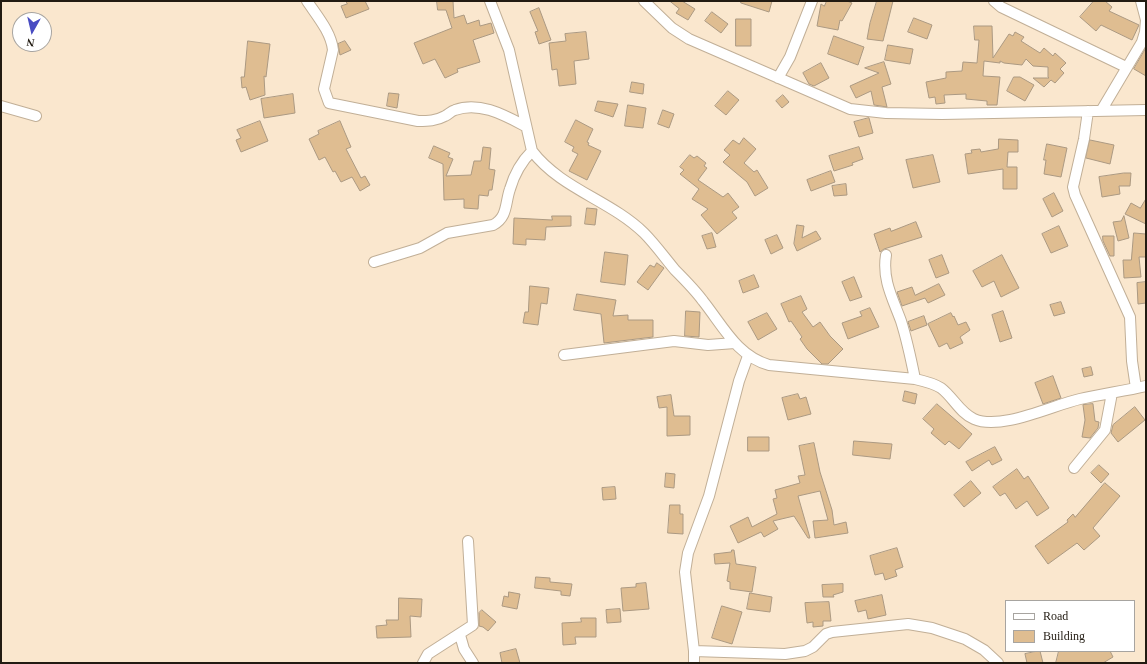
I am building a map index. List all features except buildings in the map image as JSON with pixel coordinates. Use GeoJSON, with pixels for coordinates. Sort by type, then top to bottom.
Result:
{"type":"FeatureCollection","features":[{"type":"Feature","properties":{"kind":"street"},"geometry":{"type":"LineString","coordinates":[[308,1],[327,31],[332,43],[333,50],[324,89],[329,103],[418,121],[439,119],[464,107],[474,107],[492,111],[525,126]]}},
{"type":"Feature","properties":{"kind":"street"},"geometry":{"type":"LineString","coordinates":[[490,1],[509,50],[525,126],[532,151],[542,164],[644,233],[693,288],[735,344],[748,356],[769,365],[915,378],[941,388],[964,412],[973,419],[980,421],[991,422],[1034,414],[1078,399],[1141,387],[1132,361],[1130,318],[1075,195],[1073,187],[1084,139],[1088,112]]}},
{"type":"Feature","properties":{"kind":"street"},"geometry":{"type":"LineString","coordinates":[[644,1],[672,28],[689,39],[850,109],[886,113],[1088,112],[1146,110]]}},
{"type":"Feature","properties":{"kind":"street"},"geometry":{"type":"LineString","coordinates":[[778,78],[790,58],[812,1]]}},
{"type":"Feature","properties":{"kind":"street"},"geometry":{"type":"LineString","coordinates":[[994,1],[1001,7],[1126,68]]}},
{"type":"Feature","properties":{"kind":"street"},"geometry":{"type":"LineString","coordinates":[[1101,111],[1142,42],[1146,32],[1146,20],[1141,1]]}},
{"type":"Feature","properties":{"kind":"street"},"geometry":{"type":"LineString","coordinates":[[1,106],[36,116]]}},
{"type":"Feature","properties":{"kind":"street"},"geometry":{"type":"LineString","coordinates":[[374,262],[420,248],[447,233],[493,225],[498,222],[505,213],[510,189],[518,169],[524,159],[532,151]]}},
{"type":"Feature","properties":{"kind":"street"},"geometry":{"type":"LineString","coordinates":[[886,255],[884,268],[888,286],[901,321],[915,378]]}},
{"type":"Feature","properties":{"kind":"street"},"geometry":{"type":"LineString","coordinates":[[564,355],[674,342],[735,344]]}},
{"type":"Feature","properties":{"kind":"street"},"geometry":{"type":"LineString","coordinates":[[694,663],[685,572],[688,553],[709,496],[739,381],[748,356]]}},
{"type":"Feature","properties":{"kind":"street"},"geometry":{"type":"LineString","coordinates":[[1074,468],[1105,430],[1112,393]]}},
{"type":"Feature","properties":{"kind":"street"},"geometry":{"type":"LineString","coordinates":[[423,663],[428,654],[469,629],[474,622],[468,541]]}},
{"type":"Feature","properties":{"kind":"street"},"geometry":{"type":"LineString","coordinates":[[694,651],[785,654],[805,651],[813,647],[826,634],[832,632],[908,624],[932,628],[965,639],[984,650],[998,663]]}},
{"type":"Feature","properties":{"kind":"street"},"geometry":{"type":"LineString","coordinates":[[460,635],[464,649],[473,663]]}}]}
